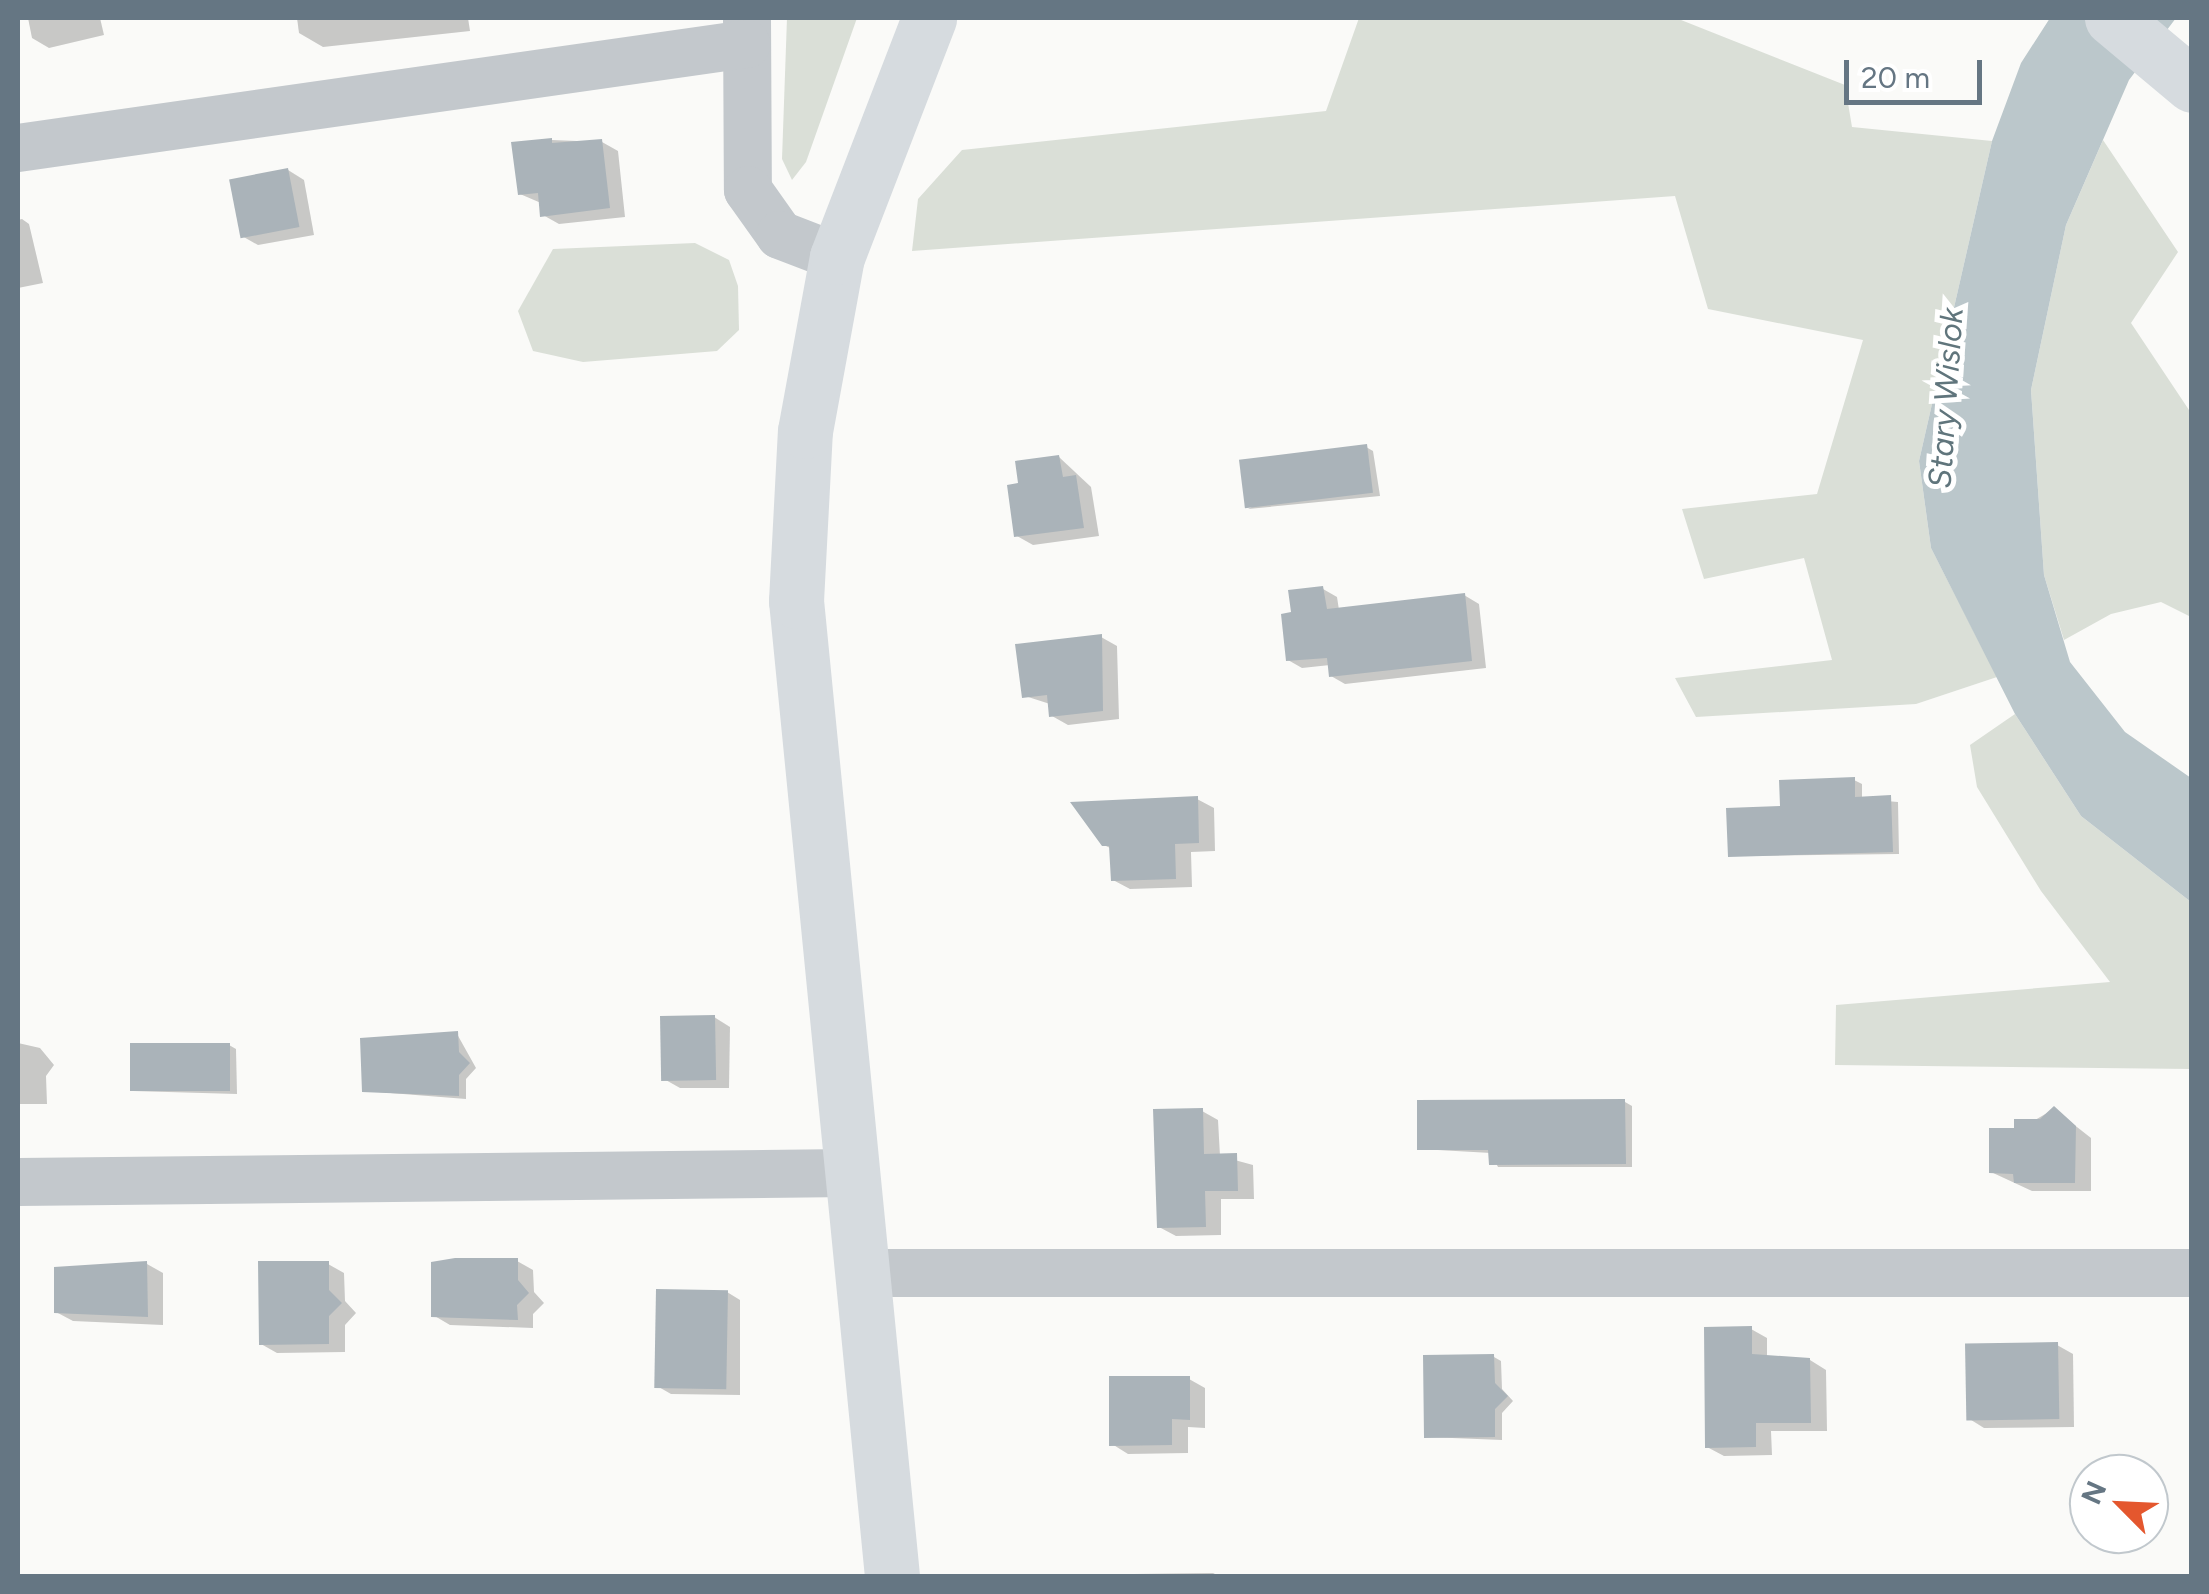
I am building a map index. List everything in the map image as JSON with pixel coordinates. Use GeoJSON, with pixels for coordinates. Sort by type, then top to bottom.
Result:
{"type":"FeatureCollection","features":[{"type":"Feature","properties":{"kind":"street"},"geometry":{"type":"LineString","coordinates":[[892,1576],[849,1173],[796,601],[805,431],[836,257],[930,18]]}},
{"type":"Feature","properties":{"kind":"street"},"geometry":{"type":"LineString","coordinates":[[2112,18],[2192,85]]}},
{"type":"Feature","properties":{"kind":"street"},"geometry":{"type":"LineString","coordinates":[[18,148],[747,31],[748,190],[780,235],[836,257]]}},
{"type":"Feature","properties":{"kind":"street"},"geometry":{"type":"LineString","coordinates":[[18,1182],[849,1173]]}},
{"type":"Feature","properties":{"kind":"street"},"geometry":{"type":"LineString","coordinates":[[860,1273],[2192,1273]]}},
{"type":"Feature","properties":{"kind":"shaded area"},"geometry":{"type":"Polygon","coordinates":[[[787,18],[857,18],[806,162],[792,180],[782,159],[787,18]]]}},
{"type":"Feature","properties":{"kind":"shaded area"},"geometry":{"type":"Polygon","coordinates":[[[1359,18],[1676,18],[1845,85],[1852,127],[1992,141],[1919,461],[1931,548],[1997,677],[1916,704],[1696,717],[1675,678],[1832,660],[1804,558],[1704,579],[1682,509],[1817,494],[1863,340],[1708,309],[1675,196],[912,251],[918,199],[962,150],[1326,111],[1359,18]]]}},
{"type":"Feature","properties":{"kind":"shaded area"},"geometry":{"type":"Polygon","coordinates":[[[2103,140],[2178,252],[2131,323],[2191,413],[2191,617],[2161,602],[2111,614],[2064,640],[2044,575],[2031,390],[2066,225],[2103,140]]]}},
{"type":"Feature","properties":{"kind":"shaded area"},"geometry":{"type":"Polygon","coordinates":[[[695,243],[729,260],[738,286],[739,330],[717,351],[583,362],[533,351],[518,311],[553,249],[695,243]]]}},
{"type":"Feature","properties":{"kind":"shaded area"},"geometry":{"type":"Polygon","coordinates":[[[2015,714],[2081,816],[2191,902],[2191,1069],[1835,1065],[1836,1005],[2110,982],[2041,891],[1977,787],[1970,745],[2015,714]]]}},
{"type":"Feature","properties":{"kind":"water","name":"Stary Wislok"},"geometry":{"type":"Polygon","coordinates":[[[2050,18],[2176,18],[2129,80],[2066,225],[2031,390],[2044,575],[2070,662],[2125,732],[2191,778],[2191,902],[2081,816],[2015,714],[1931,548],[1919,461],[1992,141],[2021,63],[2050,18]]]}},
{"type":"Feature","properties":{"kind":"building"},"geometry":{"type":"Polygon","coordinates":[[[552,138],[552,143],[602,139],[610,208],[540,217],[538,193],[518,195],[511,142],[552,138]]]}},
{"type":"Feature","properties":{"kind":"building"},"geometry":{"type":"Polygon","coordinates":[[[288,168],[299,227],[241,238],[229,179],[288,168]]]}},
{"type":"Feature","properties":{"kind":"building"},"geometry":{"type":"Polygon","coordinates":[[[1367,444],[1373,493],[1245,508],[1239,460],[1367,444]]]}},
{"type":"Feature","properties":{"kind":"building"},"geometry":{"type":"Polygon","coordinates":[[[1059,455],[1063,477],[1076,475],[1084,528],[1014,537],[1007,485],[1018,483],[1015,461],[1059,455]]]}},
{"type":"Feature","properties":{"kind":"building"},"geometry":{"type":"Polygon","coordinates":[[[1323,586],[1327,609],[1465,593],[1472,661],[1329,677],[1327,658],[1286,661],[1281,614],[1291,612],[1288,590],[1323,586]]]}},
{"type":"Feature","properties":{"kind":"building"},"geometry":{"type":"Polygon","coordinates":[[[1102,634],[1103,711],[1049,717],[1047,695],[1022,698],[1015,644],[1102,634]]]}},
{"type":"Feature","properties":{"kind":"building"},"geometry":{"type":"Polygon","coordinates":[[[1855,777],[1855,797],[1891,795],[1893,852],[1728,857],[1726,808],[1780,806],[1779,780],[1855,777]]]}},
{"type":"Feature","properties":{"kind":"building"},"geometry":{"type":"Polygon","coordinates":[[[1198,796],[1199,843],[1175,844],[1176,879],[1111,881],[1109,846],[1102,846],[1070,802],[1198,796]]]}},
{"type":"Feature","properties":{"kind":"building"},"geometry":{"type":"Polygon","coordinates":[[[715,1015],[716,1080],[661,1081],[660,1016],[715,1015]]]}},
{"type":"Feature","properties":{"kind":"building"},"geometry":{"type":"Polygon","coordinates":[[[458,1031],[459,1052],[470,1063],[459,1075],[459,1096],[362,1092],[360,1038],[458,1031]]]}},
{"type":"Feature","properties":{"kind":"building"},"geometry":{"type":"Polygon","coordinates":[[[130,1043],[230,1043],[230,1091],[130,1091],[130,1043]]]}},
{"type":"Feature","properties":{"kind":"building"},"geometry":{"type":"Polygon","coordinates":[[[1625,1099],[1626,1164],[1489,1165],[1488,1150],[1417,1150],[1417,1100],[1625,1099]]]}},
{"type":"Feature","properties":{"kind":"building"},"geometry":{"type":"Polygon","coordinates":[[[2054,1106],[2076,1126],[2075,1183],[2014,1183],[2013,1174],[1989,1173],[1989,1128],[2014,1128],[2014,1119],[2040,1119],[2054,1106]]]}},
{"type":"Feature","properties":{"kind":"building"},"geometry":{"type":"Polygon","coordinates":[[[1203,1108],[1204,1154],[1237,1153],[1238,1191],[1205,1191],[1206,1227],[1157,1228],[1153,1109],[1203,1108]]]}},
{"type":"Feature","properties":{"kind":"building"},"geometry":{"type":"Polygon","coordinates":[[[518,1258],[518,1280],[529,1293],[517,1305],[518,1320],[431,1317],[431,1262],[518,1258]]]}},
{"type":"Feature","properties":{"kind":"building"},"geometry":{"type":"Polygon","coordinates":[[[147,1261],[148,1317],[54,1313],[54,1267],[147,1261]]]}},
{"type":"Feature","properties":{"kind":"building"},"geometry":{"type":"Polygon","coordinates":[[[258,1261],[329,1261],[329,1290],[342,1303],[329,1316],[329,1344],[259,1345],[258,1261]]]}},
{"type":"Feature","properties":{"kind":"building"},"geometry":{"type":"Polygon","coordinates":[[[656,1289],[728,1290],[726,1389],[654,1388],[656,1289]]]}},
{"type":"Feature","properties":{"kind":"building"},"geometry":{"type":"Polygon","coordinates":[[[1752,1326],[1752,1354],[1810,1358],[1811,1423],[1756,1423],[1756,1447],[1705,1448],[1704,1327],[1752,1326]]]}},
{"type":"Feature","properties":{"kind":"building"},"geometry":{"type":"Polygon","coordinates":[[[2058,1342],[2059,1419],[1966,1421],[1965,1344],[2058,1342]]]}},
{"type":"Feature","properties":{"kind":"building"},"geometry":{"type":"Polygon","coordinates":[[[1494,1354],[1495,1383],[1508,1396],[1495,1409],[1495,1437],[1424,1438],[1423,1355],[1494,1354]]]}},
{"type":"Feature","properties":{"kind":"building"},"geometry":{"type":"Polygon","coordinates":[[[1109,1376],[1190,1376],[1190,1420],[1172,1419],[1172,1445],[1109,1446],[1109,1376]]]}}]}
